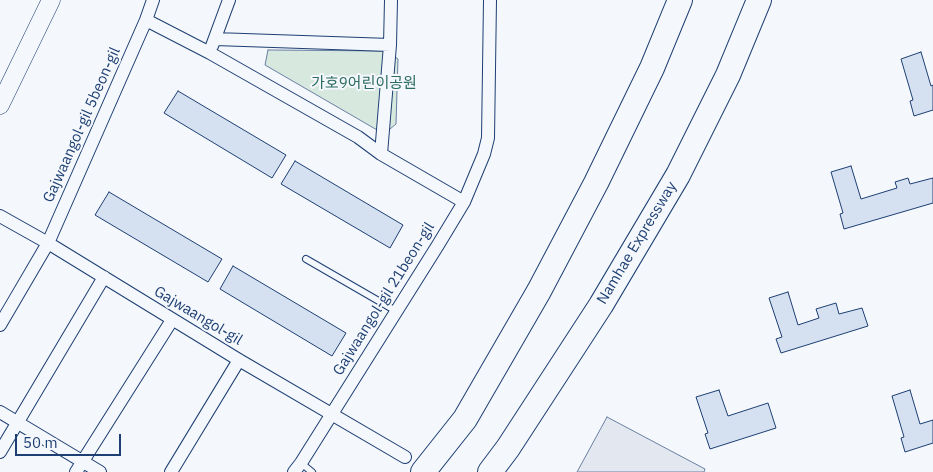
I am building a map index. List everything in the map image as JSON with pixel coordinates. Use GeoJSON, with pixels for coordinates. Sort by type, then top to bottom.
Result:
{"type":"FeatureCollection","features":[{"type":"Feature","properties":{"kind":"highway"},"geometry":{"type":"LineString","coordinates":[[414,465],[465,420],[539,291],[596,183],[652,68],[680,0]]}},
{"type":"Feature","properties":{"kind":"highway","name":"Namhae Expressway"},"geometry":{"type":"LineString","coordinates":[[490,472],[508,448],[601,305],[678,175],[728,75],[759,0]]}},
{"type":"Feature","properties":{"kind":"street"},"geometry":{"type":"LineString","coordinates":[[0,105],[51,0]]}},
{"type":"Feature","properties":{"kind":"street","name":"Gajwaangol-gil 5beon-gil"},"geometry":{"type":"LineString","coordinates":[[0,325],[48,243],[146,20],[153,0]]}},
{"type":"Feature","properties":{"kind":"street"},"geometry":{"type":"LineString","coordinates":[[210,53],[229,0]]}},
{"type":"Feature","properties":{"kind":"street"},"geometry":{"type":"LineString","coordinates":[[381,154],[390,45],[391,0]]}},
{"type":"Feature","properties":{"kind":"street","name":"Gajwaangol-gil 21beon-gil"},"geometry":{"type":"LineString","coordinates":[[331,414],[464,202],[484,154],[488,138],[490,0]]}},
{"type":"Feature","properties":{"kind":"street"},"geometry":{"type":"LineString","coordinates":[[146,20],[210,53],[358,137],[381,154],[464,202]]}},
{"type":"Feature","properties":{"kind":"street"},"geometry":{"type":"LineString","coordinates":[[214,39],[390,45]]}},
{"type":"Feature","properties":{"kind":"street","name":"Gajwaangol-gil"},"geometry":{"type":"LineString","coordinates":[[0,216],[48,243],[172,320],[414,465]]}},
{"type":"Feature","properties":{"kind":"street"},"geometry":{"type":"LineString","coordinates":[[0,452],[104,277]]}},
{"type":"Feature","properties":{"kind":"street"},"geometry":{"type":"LineString","coordinates":[[79,467],[172,320]]}},
{"type":"Feature","properties":{"kind":"street"},"geometry":{"type":"LineString","coordinates":[[171,472],[239,360]]}},
{"type":"Feature","properties":{"kind":"street"},"geometry":{"type":"LineString","coordinates":[[0,412],[17,422],[79,467],[100,472]]}},
{"type":"Feature","properties":{"kind":"street"},"geometry":{"type":"LineString","coordinates":[[297,468],[331,414]]}},
{"type":"Feature","properties":{"kind":"lane"},"geometry":{"type":"LineString","coordinates":[[306,259],[396,311]]}},
{"type":"Feature","properties":{"kind":"lane"},"geometry":{"type":"LineString","coordinates":[[297,468],[312,472]]}},
{"type":"Feature","properties":{"kind":"green space","name":"가호9어린이공원"},"geometry":{"type":"Polygon","coordinates":[[[268,50],[387,51],[398,59],[396,124],[384,134],[265,65],[268,50]]]}},
{"type":"Feature","properties":{"kind":"shaded area"},"geometry":{"type":"Polygon","coordinates":[[[607,417],[705,469],[704,472],[577,472],[607,417]]]}},
{"type":"Feature","properties":{"kind":"building"},"geometry":{"type":"Polygon","coordinates":[[[921,52],[931,86],[933,85],[933,110],[914,116],[910,101],[913,100],[901,59],[921,52]]]}},
{"type":"Feature","properties":{"kind":"building"},"geometry":{"type":"Polygon","coordinates":[[[178,91],[286,155],[272,178],[164,113],[178,91]]]}},
{"type":"Feature","properties":{"kind":"building"},"geometry":{"type":"Polygon","coordinates":[[[295,161],[403,225],[390,248],[281,184],[295,161]]]}},
{"type":"Feature","properties":{"kind":"building"},"geometry":{"type":"Polygon","coordinates":[[[851,166],[861,199],[897,188],[895,182],[908,178],[910,184],[933,178],[933,203],[844,229],[840,214],[843,213],[831,172],[851,166]]]}},
{"type":"Feature","properties":{"kind":"building"},"geometry":{"type":"Polygon","coordinates":[[[109,192],[222,259],[208,282],[95,215],[109,192]]]}},
{"type":"Feature","properties":{"kind":"building"},"geometry":{"type":"Polygon","coordinates":[[[233,266],[346,333],[332,356],[220,289],[233,266]]]}},
{"type":"Feature","properties":{"kind":"building"},"geometry":{"type":"Polygon","coordinates":[[[788,292],[798,325],[819,318],[816,309],[836,303],[839,314],[862,308],[868,326],[781,353],[776,339],[782,337],[769,298],[788,292]]]}},
{"type":"Feature","properties":{"kind":"building"},"geometry":{"type":"Polygon","coordinates":[[[719,390],[728,416],[768,403],[776,428],[710,449],[705,434],[708,433],[696,397],[719,390]]]}},
{"type":"Feature","properties":{"kind":"building"},"geometry":{"type":"Polygon","coordinates":[[[910,390],[920,424],[933,420],[933,443],[905,452],[901,438],[904,437],[892,396],[910,390]]]}}]}
